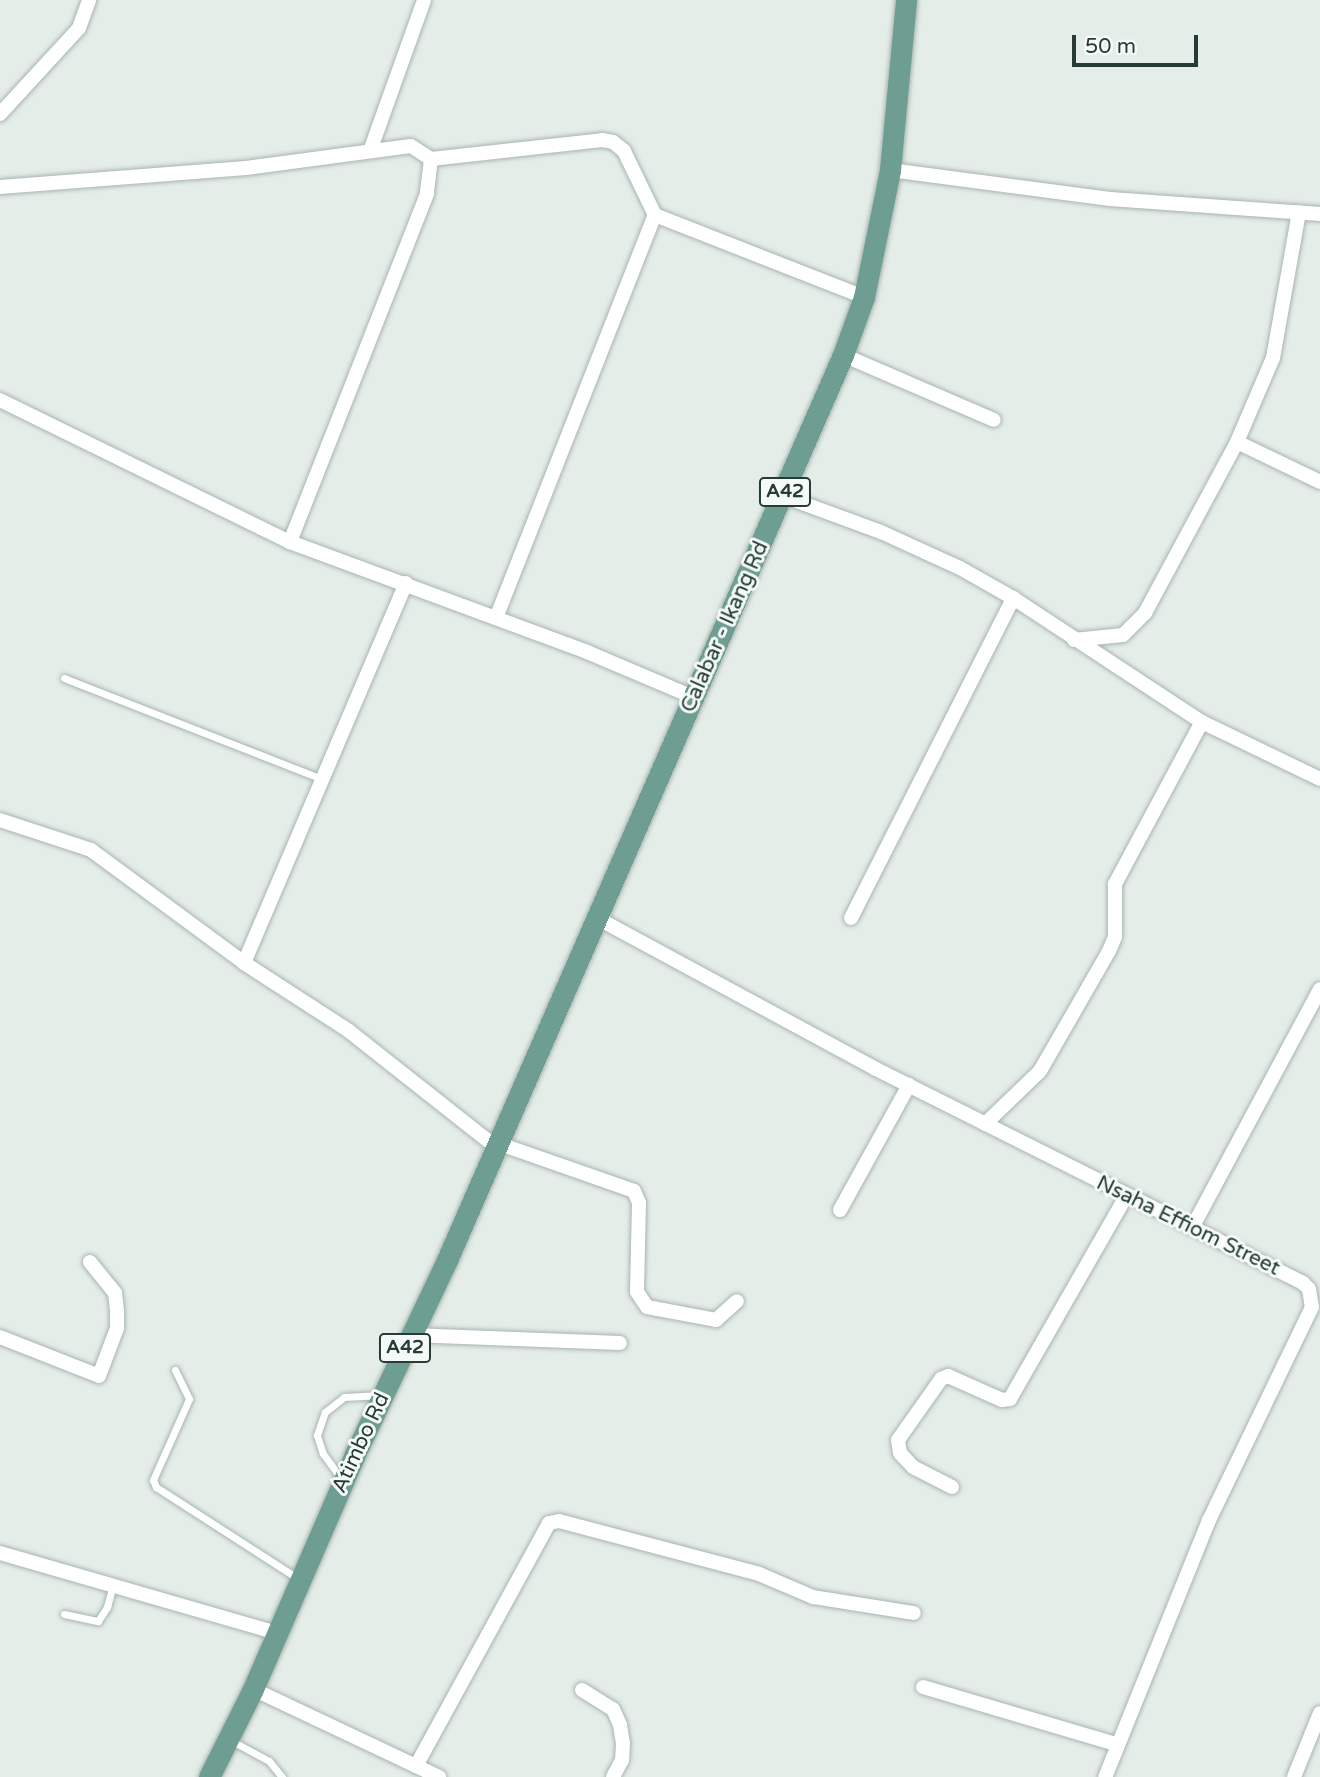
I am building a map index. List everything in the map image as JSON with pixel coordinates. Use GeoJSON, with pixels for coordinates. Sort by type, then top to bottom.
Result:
{"type":"FeatureCollection","features":[{"type":"Feature","properties":{"kind":"main road","name":"Calabar - Ikang Rd"},"geometry":{"type":"LineString","coordinates":[[891,0],[901,47]]}},
{"type":"Feature","properties":{"kind":"main road","name":"Calabar - Ikang Rd"},"geometry":{"type":"LineString","coordinates":[[595,917],[783,496],[843,355],[864,297],[890,170],[906,0]]}},
{"type":"Feature","properties":{"kind":"main road","name":"Atimbo Rd"},"geometry":{"type":"LineString","coordinates":[[209,1777],[253,1689],[595,917]]}},
{"type":"Feature","properties":{"kind":"street"},"geometry":{"type":"LineString","coordinates":[[0,114],[73,36],[89,0]]}},
{"type":"Feature","properties":{"kind":"street"},"geometry":{"type":"LineString","coordinates":[[370,151],[424,0]]}},
{"type":"Feature","properties":{"kind":"street"},"geometry":{"type":"LineString","coordinates":[[0,187],[246,169],[411,146],[431,159],[602,140],[613,142],[624,151],[655,215],[864,297]]}},
{"type":"Feature","properties":{"kind":"street"},"geometry":{"type":"LineString","coordinates":[[290,542],[427,194],[431,159]]}},
{"type":"Feature","properties":{"kind":"street"},"geometry":{"type":"LineString","coordinates":[[890,170],[1110,199],[1320,214]]}},
{"type":"Feature","properties":{"kind":"street"},"geometry":{"type":"LineString","coordinates":[[1074,640],[1123,635],[1146,613],[1237,442],[1273,358],[1299,212]]}},
{"type":"Feature","properties":{"kind":"street"},"geometry":{"type":"LineString","coordinates":[[496,618],[655,215]]}},
{"type":"Feature","properties":{"kind":"street"},"geometry":{"type":"LineString","coordinates":[[843,355],[994,420]]}},
{"type":"Feature","properties":{"kind":"street"},"geometry":{"type":"LineString","coordinates":[[0,400],[290,542],[406,583],[693,697]]}},
{"type":"Feature","properties":{"kind":"street"},"geometry":{"type":"LineString","coordinates":[[1237,442],[1320,482]]}},
{"type":"Feature","properties":{"kind":"street"},"geometry":{"type":"LineString","coordinates":[[783,496],[881,532],[960,568],[1013,598],[1202,722],[1320,779]]}},
{"type":"Feature","properties":{"kind":"street"},"geometry":{"type":"LineString","coordinates":[[244,963],[406,583]]}},
{"type":"Feature","properties":{"kind":"street"},"geometry":{"type":"LineString","coordinates":[[851,918],[1013,598]]}},
{"type":"Feature","properties":{"kind":"street"},"geometry":{"type":"LineString","coordinates":[[985,1124],[1040,1071],[1109,951],[1115,937],[1115,884],[1202,722]]}},
{"type":"Feature","properties":{"kind":"street"},"geometry":{"type":"LineString","coordinates":[[0,820],[91,850],[244,963],[349,1031],[496,1145],[634,1191],[639,1203],[637,1292],[647,1307],[716,1320],[737,1301]]}},
{"type":"Feature","properties":{"kind":"street","name":"Nsaha Effiom Street"},"geometry":{"type":"LineString","coordinates":[[595,917],[909,1085],[1303,1283],[1309,1289],[1312,1307],[1209,1520],[1116,1744],[1105,1777]]}},
{"type":"Feature","properties":{"kind":"street"},"geometry":{"type":"LineString","coordinates":[[1192,1228],[1320,989]]}},
{"type":"Feature","properties":{"kind":"street"},"geometry":{"type":"LineString","coordinates":[[840,1210],[909,1085]]}},
{"type":"Feature","properties":{"kind":"street"},"geometry":{"type":"LineString","coordinates":[[952,1487],[913,1467],[900,1453],[898,1440],[941,1379],[948,1376],[1002,1400],[1010,1399],[1127,1195]]}},
{"type":"Feature","properties":{"kind":"street"},"geometry":{"type":"LineString","coordinates":[[0,1337],[99,1376],[117,1328],[117,1311],[115,1293],[90,1262]]}},
{"type":"Feature","properties":{"kind":"street"},"geometry":{"type":"LineString","coordinates":[[411,1335],[620,1343]]}},
{"type":"Feature","properties":{"kind":"street"},"geometry":{"type":"LineString","coordinates":[[416,1766],[549,1523],[559,1521],[759,1574],[813,1597],[915,1612]]}},
{"type":"Feature","properties":{"kind":"street"},"geometry":{"type":"LineString","coordinates":[[0,1553],[277,1633]]}},
{"type":"Feature","properties":{"kind":"street"},"geometry":{"type":"LineString","coordinates":[[923,1687],[1116,1744]]}},
{"type":"Feature","properties":{"kind":"street"},"geometry":{"type":"LineString","coordinates":[[253,1689],[439,1777]]}},
{"type":"Feature","properties":{"kind":"street"},"geometry":{"type":"LineString","coordinates":[[582,1690],[613,1709],[620,1725],[622,1760],[612,1777]]}},
{"type":"Feature","properties":{"kind":"street"},"geometry":{"type":"LineString","coordinates":[[1294,1777],[1320,1713]]}},
{"type":"Feature","properties":{"kind":"lane"},"geometry":{"type":"LineString","coordinates":[[64,678],[323,779]]}},
{"type":"Feature","properties":{"kind":"lane"},"geometry":{"type":"LineString","coordinates":[[175,1370],[189,1399],[153,1480],[156,1488],[300,1580]]}},
{"type":"Feature","properties":{"kind":"lane"},"geometry":{"type":"LineString","coordinates":[[343,1481],[323,1454],[317,1435],[325,1412],[344,1397],[383,1395]]}},
{"type":"Feature","properties":{"kind":"lane"},"geometry":{"type":"LineString","coordinates":[[64,1614],[98,1621],[107,1607],[113,1584]]}},
{"type":"Feature","properties":{"kind":"lane"},"geometry":{"type":"LineString","coordinates":[[228,1738],[269,1761],[282,1777]]}}]}
